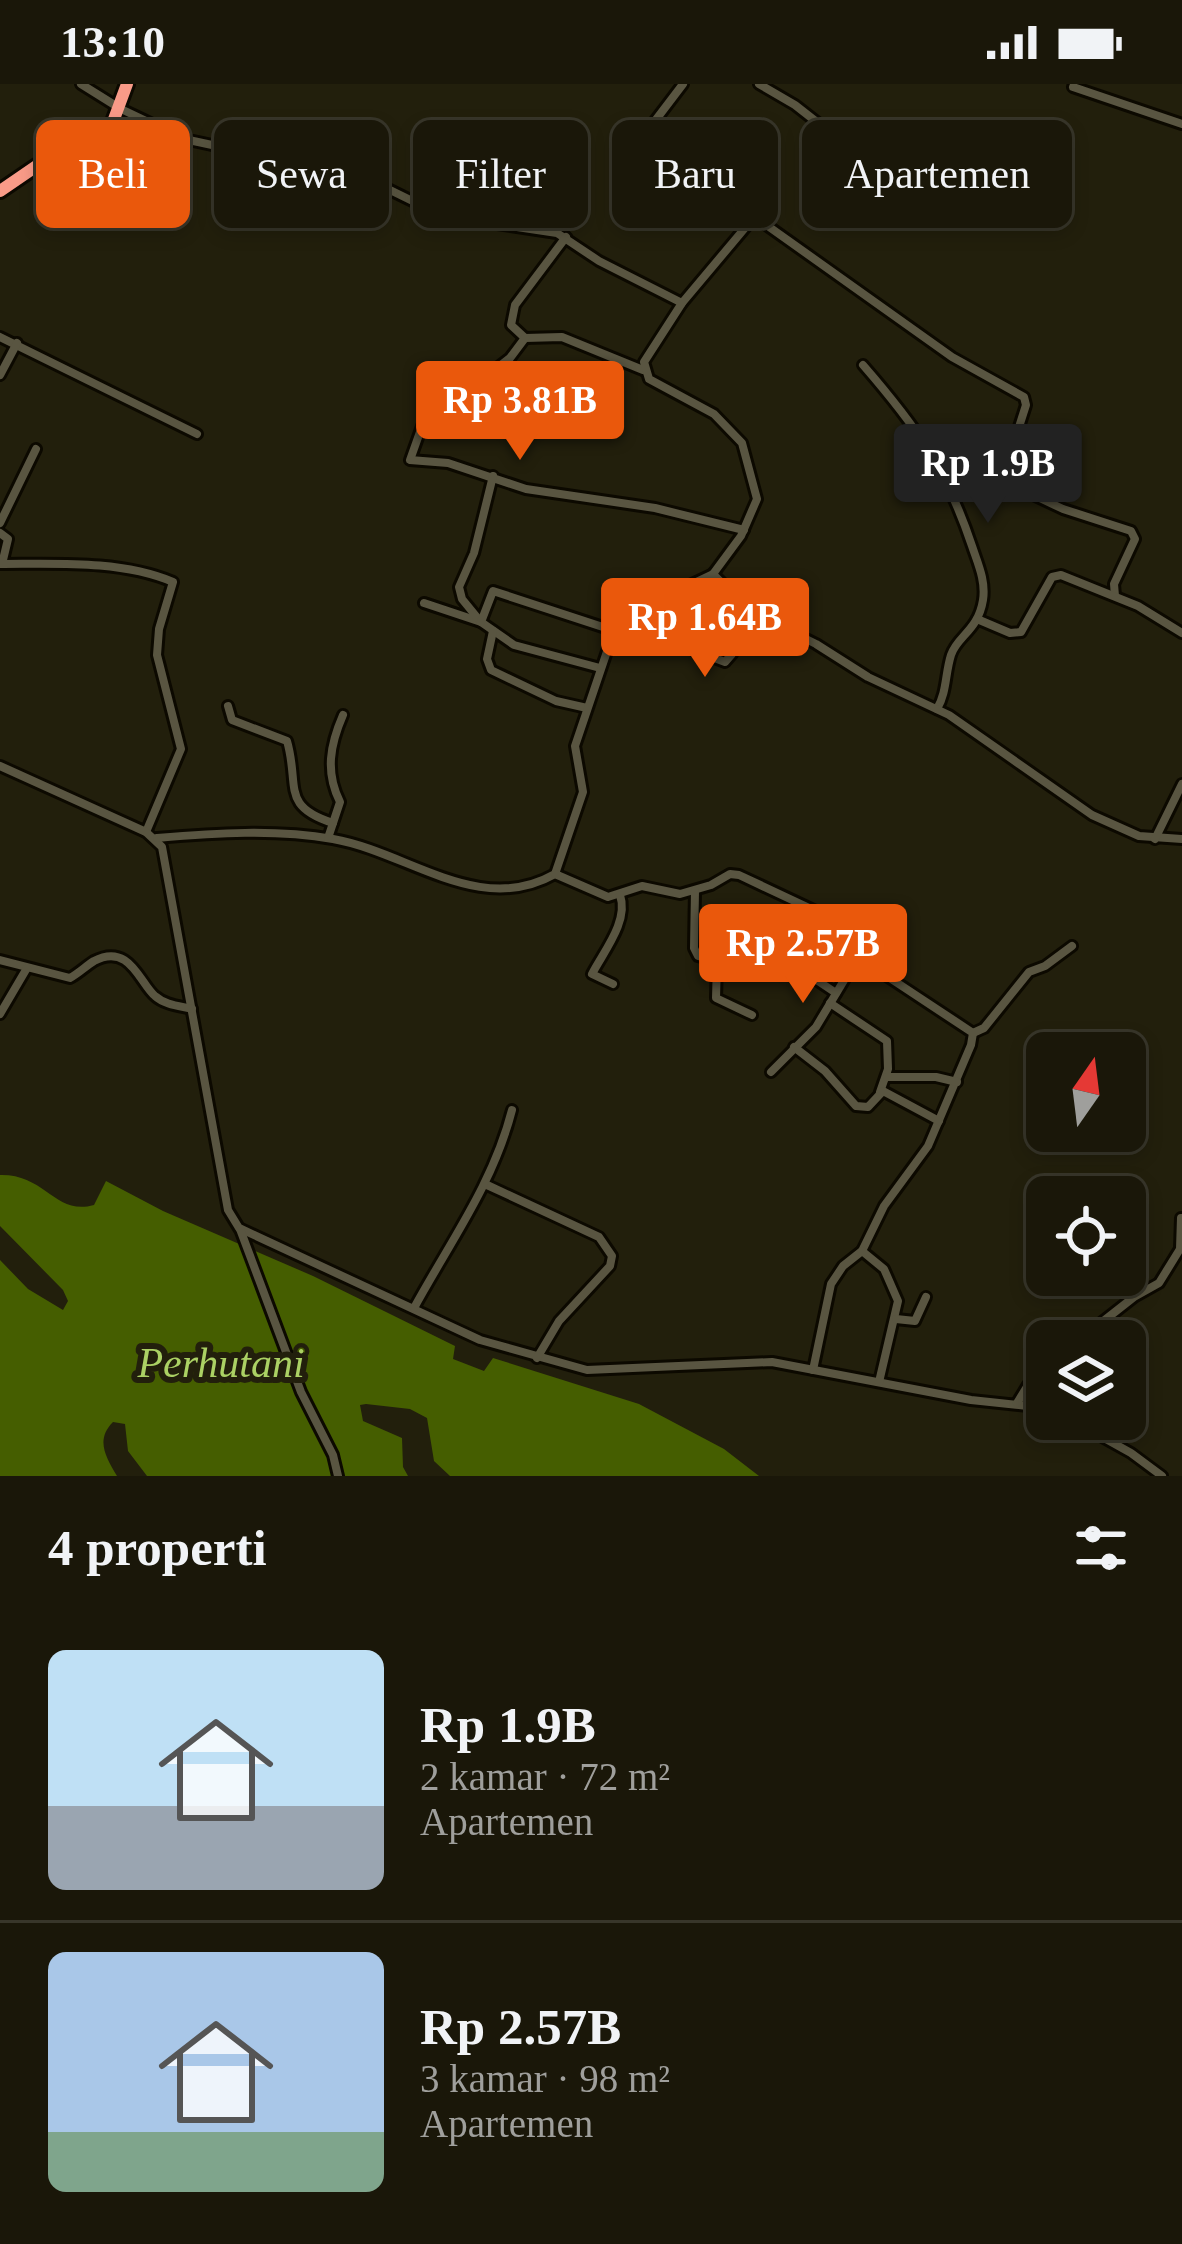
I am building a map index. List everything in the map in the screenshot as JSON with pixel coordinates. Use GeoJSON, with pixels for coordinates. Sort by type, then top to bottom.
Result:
{"type":"FeatureCollection","features":[{"type":"Feature","properties":{"kind":"highway"},"geometry":{"type":"LineString","coordinates":[[115,120],[128,84]]}},
{"type":"Feature","properties":{"kind":"highway"},"geometry":{"type":"LineString","coordinates":[[0,191],[36,166]]}},
{"type":"Feature","properties":{"kind":"street"},"geometry":{"type":"LineString","coordinates":[[81,84],[184,140],[278,159],[334,184],[388,189],[434,214],[566,237],[599,261],[682,303]]}},
{"type":"Feature","properties":{"kind":"street"},"geometry":{"type":"LineString","coordinates":[[654,120],[682,84]]}},
{"type":"Feature","properties":{"kind":"street"},"geometry":{"type":"LineString","coordinates":[[759,84],[814,120]]}},
{"type":"Feature","properties":{"kind":"street"},"geometry":{"type":"LineString","coordinates":[[1073,87],[1182,124]]}},
{"type":"Feature","properties":{"kind":"street"},"geometry":{"type":"LineString","coordinates":[[644,370],[650,348],[745,228]]}},
{"type":"Feature","properties":{"kind":"street"},"geometry":{"type":"LineString","coordinates":[[772,228],[935,345],[1024,397],[1026,405],[1002,480],[1063,509],[1131,531],[1135,539],[1114,584],[1115,596]]}},
{"type":"Feature","properties":{"kind":"street"},"geometry":{"type":"LineString","coordinates":[[0,766],[151,835],[223,832],[328,838],[478,888],[524,888],[555,874],[582,798],[574,752],[612,630],[625,613],[713,574],[744,530],[757,494],[742,443],[724,422],[649,379],[644,370],[562,338],[525,338],[511,326],[513,310],[566,237]]}},
{"type":"Feature","properties":{"kind":"street"},"geometry":{"type":"LineString","coordinates":[[0,337],[197,434]]}},
{"type":"Feature","properties":{"kind":"street"},"geometry":{"type":"LineString","coordinates":[[525,338],[510,358],[474,386],[431,401],[409,457],[413,462],[448,463],[526,489],[655,508],[744,530]]}},
{"type":"Feature","properties":{"kind":"street"},"geometry":{"type":"LineString","coordinates":[[0,375],[17,343]]}},
{"type":"Feature","properties":{"kind":"street"},"geometry":{"type":"LineString","coordinates":[[862,365],[904,413],[945,474],[982,576],[984,594],[977,619],[953,651],[937,709]]}},
{"type":"Feature","properties":{"kind":"street"},"geometry":{"type":"LineString","coordinates":[[0,523],[36,449]]}},
{"type":"Feature","properties":{"kind":"street"},"geometry":{"type":"LineString","coordinates":[[481,622],[462,599],[459,587],[474,553],[494,476]]}},
{"type":"Feature","properties":{"kind":"street"},"geometry":{"type":"LineString","coordinates":[[0,533],[8,538],[1,564],[136,571],[173,582],[159,629],[157,655],[182,744],[151,835]]}},
{"type":"Feature","properties":{"kind":"street"},"geometry":{"type":"LineString","coordinates":[[713,574],[749,611],[937,709],[1091,815],[1127,832],[1182,839]]}},
{"type":"Feature","properties":{"kind":"street"},"geometry":{"type":"LineString","coordinates":[[977,619],[1010,633],[1021,632],[1049,580],[1057,575],[1115,596],[1182,633]]}},
{"type":"Feature","properties":{"kind":"street"},"geometry":{"type":"LineString","coordinates":[[481,622],[494,591],[612,630]]}},
{"type":"Feature","properties":{"kind":"street"},"geometry":{"type":"LineString","coordinates":[[424,603],[481,622],[514,645],[600,668]]}},
{"type":"Feature","properties":{"kind":"street"},"geometry":{"type":"LineString","coordinates":[[609,641],[630,640],[643,631],[721,662],[732,654],[749,611]]}},
{"type":"Feature","properties":{"kind":"street"},"geometry":{"type":"LineString","coordinates":[[494,630],[487,658],[491,670],[556,700],[587,708]]}},
{"type":"Feature","properties":{"kind":"street"},"geometry":{"type":"LineString","coordinates":[[228,706],[232,720],[287,741],[299,806],[333,823]]}},
{"type":"Feature","properties":{"kind":"street"},"geometry":{"type":"LineString","coordinates":[[328,838],[340,802],[332,788],[331,752],[343,715]]}},
{"type":"Feature","properties":{"kind":"street"},"geometry":{"type":"LineString","coordinates":[[1155,839],[1182,784]]}},
{"type":"Feature","properties":{"kind":"street"},"geometry":{"type":"LineString","coordinates":[[151,835],[166,857],[228,1210],[338,1476]]}},
{"type":"Feature","properties":{"kind":"street"},"geometry":{"type":"LineString","coordinates":[[555,874],[604,897],[642,886],[676,894],[739,875],[837,921],[851,937],[858,957],[973,1033]]}},
{"type":"Feature","properties":{"kind":"street"},"geometry":{"type":"LineString","coordinates":[[694,891],[696,952],[717,962],[754,969],[774,948],[807,964],[816,980],[836,992]]}},
{"type":"Feature","properties":{"kind":"street"},"geometry":{"type":"LineString","coordinates":[[613,984],[592,974],[621,916],[620,895]]}},
{"type":"Feature","properties":{"kind":"street"},"geometry":{"type":"LineString","coordinates":[[813,1370],[831,1284],[862,1251],[884,1206],[928,1146],[973,1033],[984,1028],[1029,972],[1072,946]]}},
{"type":"Feature","properties":{"kind":"street"},"geometry":{"type":"LineString","coordinates":[[771,1072],[816,1027],[858,957]]}},
{"type":"Feature","properties":{"kind":"street"},"geometry":{"type":"LineString","coordinates":[[0,960],[70,978],[103,958],[126,962],[139,970],[160,1000],[193,1009]]}},
{"type":"Feature","properties":{"kind":"street"},"geometry":{"type":"LineString","coordinates":[[717,962],[715,995],[752,1015]]}},
{"type":"Feature","properties":{"kind":"street"},"geometry":{"type":"LineString","coordinates":[[0,1014],[27,968]]}},
{"type":"Feature","properties":{"kind":"street"},"geometry":{"type":"LineString","coordinates":[[794,1047],[825,1071],[856,1106],[868,1108],[887,1077],[886,1041],[830,1003]]}},
{"type":"Feature","properties":{"kind":"street"},"geometry":{"type":"LineString","coordinates":[[887,1077],[957,1082]]}},
{"type":"Feature","properties":{"kind":"street"},"geometry":{"type":"LineString","coordinates":[[880,1092],[889,1092],[939,1120]]}},
{"type":"Feature","properties":{"kind":"street"},"geometry":{"type":"LineString","coordinates":[[414,1308],[487,1185],[512,1110]]}},
{"type":"Feature","properties":{"kind":"street"},"geometry":{"type":"LineString","coordinates":[[487,1185],[598,1237],[612,1256],[610,1266],[551,1331],[537,1358]]}},
{"type":"Feature","properties":{"kind":"street"},"geometry":{"type":"LineString","coordinates":[[1105,1320],[1156,1287],[1180,1249],[1181,1218]]}},
{"type":"Feature","properties":{"kind":"street"},"geometry":{"type":"LineString","coordinates":[[239,1228],[480,1340],[596,1372],[772,1363],[971,1400],[1026,1404]]}},
{"type":"Feature","properties":{"kind":"street"},"geometry":{"type":"LineString","coordinates":[[862,1251],[884,1269],[896,1293],[895,1320],[879,1382]]}},
{"type":"Feature","properties":{"kind":"street"},"geometry":{"type":"LineString","coordinates":[[895,1320],[914,1322],[926,1297]]}},
{"type":"Feature","properties":{"kind":"street"},"geometry":{"type":"LineString","coordinates":[[1017,1403],[1026,1388]]}},
{"type":"Feature","properties":{"kind":"street"},"geometry":{"type":"LineString","coordinates":[[1108,1440],[1162,1476]]}},
{"type":"Feature","properties":{"kind":"green space","name":"Perhutani"},"geometry":{"type":"Polygon","coordinates":[[[0,1175],[29,1181],[81,1207],[94,1205],[106,1181],[455,1346],[453,1359],[484,1371],[493,1358],[639,1404],[724,1449],[759,1476],[450,1476],[434,1461],[427,1418],[410,1409],[366,1404],[360,1405],[363,1421],[402,1438],[408,1476],[147,1476],[128,1451],[125,1424],[113,1422],[103,1442],[117,1476],[0,1476],[0,1260],[28,1289],[63,1310],[68,1301],[63,1290],[0,1226],[0,1175]]]}}]}
